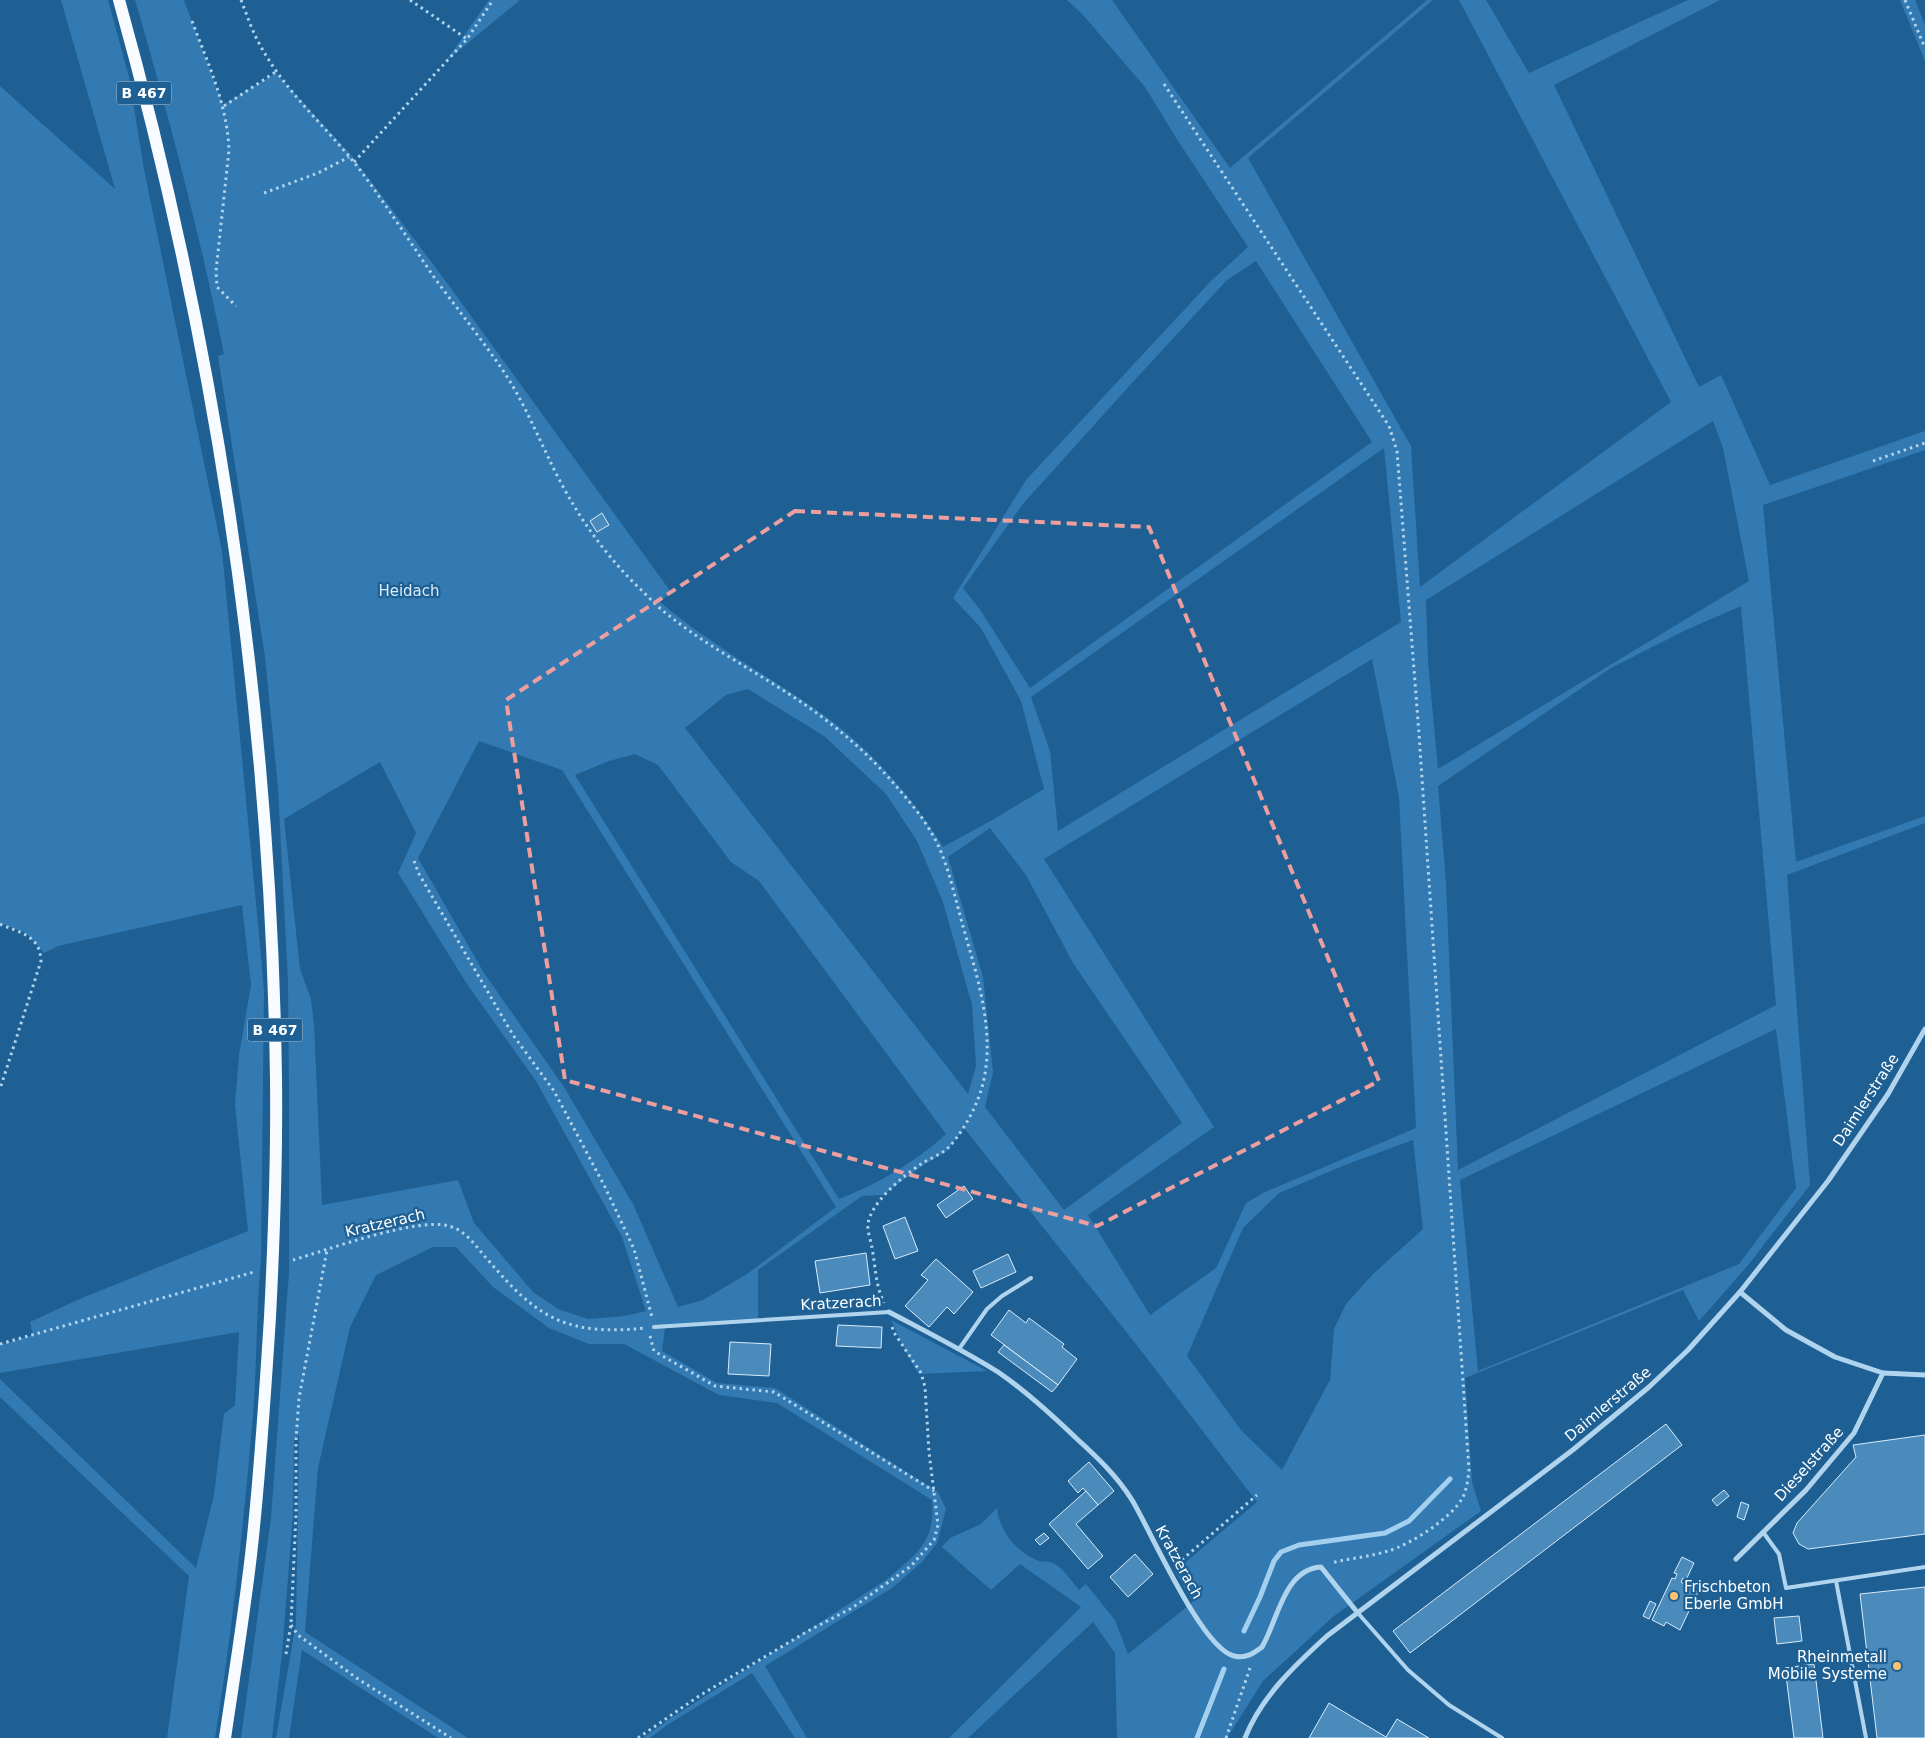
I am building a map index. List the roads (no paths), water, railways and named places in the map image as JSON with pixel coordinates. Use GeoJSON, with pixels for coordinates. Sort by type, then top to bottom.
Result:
{"type":"FeatureCollection","features":[{"type":"Feature","properties":{"kind":"main road","name":"B 467"},"geometry":{"type":"LineString","coordinates":[[119,0],[140,75],[167,187],[209,392],[251,672],[266,835],[276,1078],[274,1234],[258,1491],[226,1738]]}},
{"type":"Feature","properties":{"kind":"street","name":"Daimlerstraße"},"geometry":{"type":"LineString","coordinates":[[1245,1738],[1260,1708],[1306,1655],[1357,1612],[1470,1529],[1609,1422],[1650,1387],[1688,1350],[1740,1292],[1828,1181],[1888,1094],[1925,1029]]}},
{"type":"Feature","properties":{"kind":"street"},"geometry":{"type":"LineString","coordinates":[[1740,1292],[1786,1330],[1835,1357],[1883,1373],[1925,1375]]}},
{"type":"Feature","properties":{"kind":"street","name":"Kratzerach"},"geometry":{"type":"LineString","coordinates":[[889,1312],[999,1373],[1030,1397],[1096,1456],[1116,1478],[1132,1500],[1190,1608],[1221,1648],[1234,1656],[1244,1657],[1253,1654],[1262,1647],[1295,1578],[1311,1567],[1321,1567],[1357,1612]]}},
{"type":"Feature","properties":{"kind":"street","name":"Dieselstraße"},"geometry":{"type":"LineString","coordinates":[[1736,1559],[1806,1490],[1854,1433],[1883,1373]]}},
{"type":"Feature","properties":{"kind":"lane"},"geometry":{"type":"LineString","coordinates":[[959,1350],[987,1309],[1002,1296],[1031,1278]]}},
{"type":"Feature","properties":{"kind":"lane","name":"Kratzerach"},"geometry":{"type":"LineString","coordinates":[[654,1327],[889,1312]]}},
{"type":"Feature","properties":{"kind":"lane"},"geometry":{"type":"LineString","coordinates":[[1763,1532],[1779,1554],[1786,1588],[1925,1567]]}},
{"type":"Feature","properties":{"kind":"lane"},"geometry":{"type":"LineString","coordinates":[[1836,1581],[1866,1738]]}},
{"type":"Feature","properties":{"kind":"lane"},"geometry":{"type":"LineString","coordinates":[[1357,1612],[1408,1670],[1449,1705],[1502,1738]]}},
{"type":"Feature","properties":{"kind":"waterway"},"geometry":{"type":"LineString","coordinates":[[1244,1631],[1274,1561],[1281,1552],[1299,1545],[1385,1533],[1409,1521],[1450,1479]]}},
{"type":"Feature","properties":{"kind":"waterway"},"geometry":{"type":"LineString","coordinates":[[1197,1738],[1224,1669]]}},
{"type":"Feature","properties":{"kind":"place","name":"Frischbeton Eberle GmbH"},"geometry":{"type":"Point","coordinates":[1674,1596]}},
{"type":"Feature","properties":{"kind":"place","name":"Rheinmetall Mobile Systeme"},"geometry":{"type":"Point","coordinates":[1897,1666]}},
{"type":"Feature","properties":{"kind":"park label","name":"Heidach"},"geometry":{"type":"Point","coordinates":[409,591]}}]}
